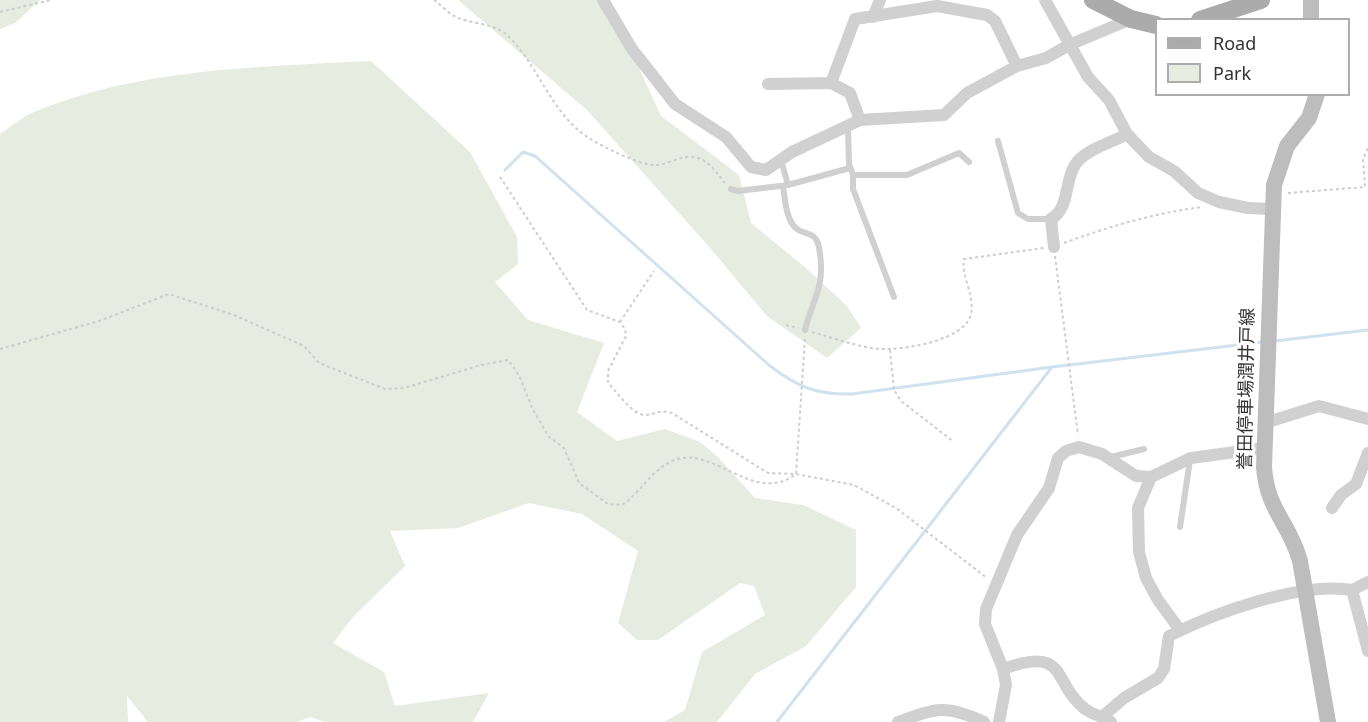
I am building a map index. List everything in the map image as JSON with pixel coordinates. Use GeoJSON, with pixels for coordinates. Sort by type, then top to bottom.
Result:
{"type":"FeatureCollection","features":[{"type":"Feature","properties":{"kind":"main road"},"geometry":{"type":"LineString","coordinates":[[1093,0],[1131,19],[1155,25]]}},
{"type":"Feature","properties":{"kind":"main road"},"geometry":{"type":"LineString","coordinates":[[1206,18],[1261,0]]}},
{"type":"Feature","properties":{"kind":"main road"},"geometry":{"type":"LineString","coordinates":[[1311,0],[1311,18]]}},
{"type":"Feature","properties":{"kind":"main road","name":"誉田停車場潤井戸線"},"geometry":{"type":"LineString","coordinates":[[1316,96],[1309,118],[1287,146],[1274,185],[1271,209],[1264,448],[1267,490],[1276,514],[1296,548],[1328,722]]}},
{"type":"Feature","properties":{"kind":"street"},"geometry":{"type":"LineString","coordinates":[[603,0],[632,49],[675,104],[726,136],[751,167],[766,170],[792,152],[848,128],[860,120],[944,115],[968,93],[1017,66],[1046,58],[1069,45],[1131,19]]}},
{"type":"Feature","properties":{"kind":"street"},"geometry":{"type":"LineString","coordinates":[[873,17],[880,0]]}},
{"type":"Feature","properties":{"kind":"street"},"geometry":{"type":"LineString","coordinates":[[1045,0],[1088,77],[1108,100],[1127,134],[1149,157],[1174,171],[1198,193],[1219,202],[1248,208],[1271,209]]}},
{"type":"Feature","properties":{"kind":"street"},"geometry":{"type":"LineString","coordinates":[[831,83],[855,19],[860,16],[873,17],[938,6],[987,15],[995,21],[1017,66]]}},
{"type":"Feature","properties":{"kind":"street"},"geometry":{"type":"LineString","coordinates":[[768,84],[831,83],[850,93],[860,120]]}},
{"type":"Feature","properties":{"kind":"street"},"geometry":{"type":"LineString","coordinates":[[1054,247],[1051,219],[1062,209],[1070,177],[1080,159],[1127,134]]}},
{"type":"Feature","properties":{"kind":"street"},"geometry":{"type":"LineString","coordinates":[[1265,423],[1319,406],[1368,419]]}},
{"type":"Feature","properties":{"kind":"street"},"geometry":{"type":"LineString","coordinates":[[999,722],[1006,685],[1003,669],[985,624],[986,609],[1017,535],[1050,488],[1058,458],[1066,451],[1079,447],[1110,459],[1136,476],[1150,477],[1191,458],[1264,448]]}},
{"type":"Feature","properties":{"kind":"street"},"geometry":{"type":"LineString","coordinates":[[1332,508],[1341,495],[1356,484],[1368,453]]}},
{"type":"Feature","properties":{"kind":"street"},"geometry":{"type":"LineString","coordinates":[[1150,477],[1138,508],[1139,552],[1146,578],[1158,600],[1180,630]]}},
{"type":"Feature","properties":{"kind":"street"},"geometry":{"type":"LineString","coordinates":[[1003,669],[1021,663],[1052,665],[1059,670],[1085,708],[1107,719],[1124,698],[1158,678],[1164,669],[1169,636],[1180,630],[1235,609],[1305,590],[1340,588],[1352,590],[1368,582]]}},
{"type":"Feature","properties":{"kind":"street"},"geometry":{"type":"LineString","coordinates":[[1352,590],[1366,633],[1368,651]]}},
{"type":"Feature","properties":{"kind":"street"},"geometry":{"type":"LineString","coordinates":[[898,722],[936,709],[957,709],[977,720]]}},
{"type":"Feature","properties":{"kind":"lane"},"geometry":{"type":"LineString","coordinates":[[848,128],[853,189],[894,297]]}},
{"type":"Feature","properties":{"kind":"lane"},"geometry":{"type":"LineString","coordinates":[[998,141],[1018,213],[1028,219],[1051,219]]}},
{"type":"Feature","properties":{"kind":"lane"},"geometry":{"type":"LineString","coordinates":[[731,189],[738,191],[785,185],[852,171],[908,175],[959,153],[969,162]]}},
{"type":"Feature","properties":{"kind":"lane"},"geometry":{"type":"LineString","coordinates":[[781,160],[791,222],[798,230],[813,235],[819,247],[822,270],[819,294],[809,314],[806,330]]}},
{"type":"Feature","properties":{"kind":"lane"},"geometry":{"type":"LineString","coordinates":[[1110,459],[1112,456],[1144,449]]}},
{"type":"Feature","properties":{"kind":"lane"},"geometry":{"type":"LineString","coordinates":[[1180,527],[1191,458]]}},
{"type":"Feature","properties":{"kind":"path"},"geometry":{"type":"LineString","coordinates":[[0,12],[51,0]]}},
{"type":"Feature","properties":{"kind":"path"},"geometry":{"type":"LineString","coordinates":[[434,0],[455,17],[505,32],[524,53],[543,85],[587,137],[646,164],[657,165],[686,156],[696,156],[710,164],[731,189]]}},
{"type":"Feature","properties":{"kind":"path"},"geometry":{"type":"LineString","coordinates":[[1287,193],[1365,187],[1363,159],[1368,148]]}},
{"type":"Feature","properties":{"kind":"path"},"geometry":{"type":"LineString","coordinates":[[500,177],[587,310],[620,322],[626,336],[608,371],[608,383],[637,413],[645,415],[660,410],[672,413],[768,473],[796,474],[854,485],[896,508],[996,585]]}},
{"type":"Feature","properties":{"kind":"path"},"geometry":{"type":"LineString","coordinates":[[786,325],[869,347],[890,349],[927,344],[952,334],[963,326],[970,315],[971,298],[964,259],[1054,247],[1119,223],[1163,212],[1212,206],[1219,202]]}},
{"type":"Feature","properties":{"kind":"path"},"geometry":{"type":"LineString","coordinates":[[1054,247],[1079,447]]}},
{"type":"Feature","properties":{"kind":"path"},"geometry":{"type":"LineString","coordinates":[[620,322],[654,271]]}},
{"type":"Feature","properties":{"kind":"path"},"geometry":{"type":"LineString","coordinates":[[0,349],[99,321],[170,294],[234,315],[304,346],[319,363],[385,389],[404,388],[508,360],[519,375],[532,408],[548,436],[564,448],[579,483],[608,504],[621,505],[636,496],[644,482],[656,472],[680,458],[696,458],[762,483],[783,484],[796,474],[806,330]]}},
{"type":"Feature","properties":{"kind":"path"},"geometry":{"type":"LineString","coordinates":[[890,349],[894,390],[901,401],[954,442]]}},
{"type":"Feature","properties":{"kind":"green space"},"geometry":{"type":"Polygon","coordinates":[[[0,0],[40,0],[15,23],[0,29],[0,0]]]}},
{"type":"Feature","properties":{"kind":"green space"},"geometry":{"type":"Polygon","coordinates":[[[458,0],[608,0],[661,116],[739,175],[751,223],[806,268],[847,306],[861,328],[827,358],[767,316],[711,249],[587,110],[458,0]]]}},
{"type":"Feature","properties":{"kind":"green space"},"geometry":{"type":"Polygon","coordinates":[[[371,61],[470,152],[517,237],[518,264],[495,282],[528,320],[604,343],[577,412],[617,441],[665,429],[700,442],[717,456],[755,498],[803,505],[856,530],[856,587],[806,646],[755,674],[717,722],[664,722],[685,710],[702,652],[765,615],[754,586],[740,583],[658,640],[637,640],[618,623],[638,551],[582,514],[529,503],[458,528],[390,531],[405,566],[352,618],[333,643],[384,672],[395,706],[489,693],[473,722],[325,722],[310,717],[297,722],[148,722],[127,696],[128,722],[0,722],[0,134],[34,112],[74,97],[115,86],[200,72],[371,61]]]}},
{"type":"Feature","properties":{"kind":"waterway"},"geometry":{"type":"LineString","coordinates":[[505,170],[523,152],[535,156],[770,366],[808,388],[828,393],[852,394],[1052,367]]}},
{"type":"Feature","properties":{"kind":"waterway"},"geometry":{"type":"LineString","coordinates":[[1275,341],[1368,330]]}},
{"type":"Feature","properties":{"kind":"waterway"},"geometry":{"type":"LineString","coordinates":[[777,722],[1052,367],[1263,342]]}}]}
